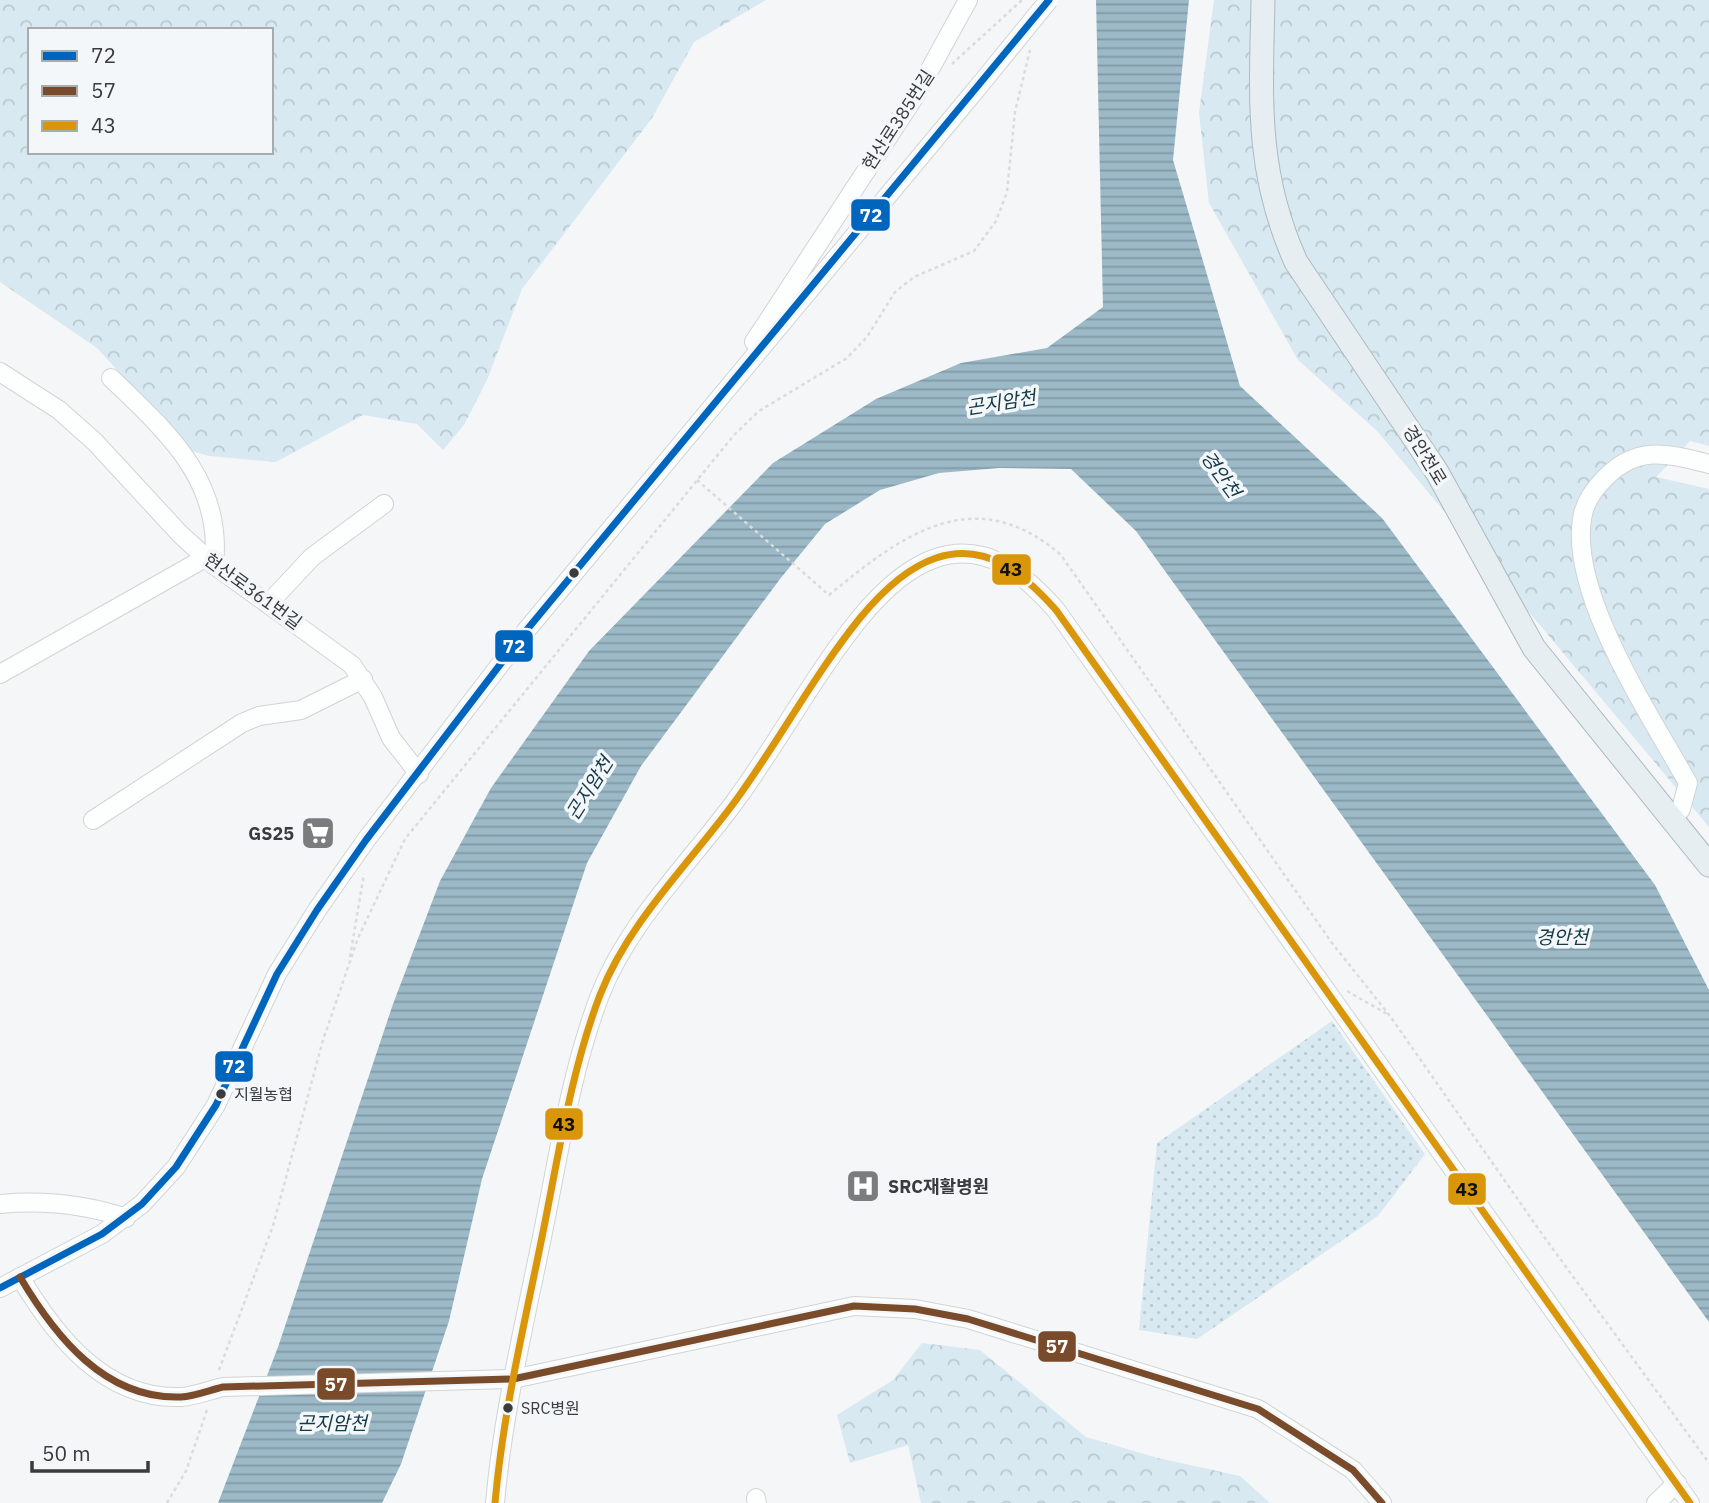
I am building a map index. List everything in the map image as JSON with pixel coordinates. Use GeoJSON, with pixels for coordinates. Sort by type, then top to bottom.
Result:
{"type":"FeatureCollection","features":[{"type":"Feature","properties":{"kind":"main road","name":"경안천로"},"geometry":{"type":"LineString","coordinates":[[1263,0],[1260,120],[1279,224],[1296,262],[1437,472],[1534,648],[1709,865]]}},
{"type":"Feature","properties":{"kind":"street","name":"현산로385번길"},"geometry":{"type":"LineString","coordinates":[[708,412],[918,93],[968,0]]}},
{"type":"Feature","properties":{"kind":"street"},"geometry":{"type":"LineString","coordinates":[[0,1289],[76,1250],[126,1218],[159,1187],[190,1149],[216,1105],[278,974],[310,921],[366,840],[525,632],[1049,0]]}},
{"type":"Feature","properties":{"kind":"street","name":"현산로361번길"},"geometry":{"type":"LineString","coordinates":[[0,372],[59,410],[95,442],[209,561],[336,652],[363,679],[391,738],[419,774]]}},
{"type":"Feature","properties":{"kind":"street"},"geometry":{"type":"LineString","coordinates":[[0,674],[209,561],[216,524],[198,477],[158,424],[111,378]]}},
{"type":"Feature","properties":{"kind":"street"},"geometry":{"type":"LineString","coordinates":[[1672,820],[1681,809],[1688,783],[1600,615],[1581,552],[1582,517],[1593,491],[1610,472],[1630,460],[1659,452],[1709,464]]}},
{"type":"Feature","properties":{"kind":"street"},"geometry":{"type":"LineString","coordinates":[[269,603],[335,537],[384,503]]}},
{"type":"Feature","properties":{"kind":"street"},"geometry":{"type":"LineString","coordinates":[[495,1503],[513,1379],[570,1100],[600,995],[622,951],[736,799],[860,618],[899,578],[936,558],[971,554],[1006,564],[1029,580],[1056,610],[1690,1503]]}},
{"type":"Feature","properties":{"kind":"street"},"geometry":{"type":"LineString","coordinates":[[93,820],[243,723],[259,716],[301,710],[363,679]]}},
{"type":"Feature","properties":{"kind":"street"},"geometry":{"type":"LineString","coordinates":[[0,1204],[45,1201],[103,1210],[126,1218]]}},
{"type":"Feature","properties":{"kind":"street"},"geometry":{"type":"LineString","coordinates":[[20,1278],[53,1328],[109,1379],[145,1393],[183,1397],[217,1388],[513,1379],[854,1306],[915,1309],[968,1319],[1258,1409],[1353,1470],[1382,1503]]}},
{"type":"Feature","properties":{"kind":"street"},"geometry":{"type":"LineString","coordinates":[[1656,1503],[1677,1483]]}},
{"type":"Feature","properties":{"kind":"path"},"geometry":{"type":"LineString","coordinates":[[944,71],[1022,0]]}},
{"type":"Feature","properties":{"kind":"path"},"geometry":{"type":"LineString","coordinates":[[167,1503],[186,1471],[273,1226],[323,1040],[349,963],[405,839],[734,435],[759,411],[847,358],[867,337],[895,292],[914,277],[974,251],[996,221],[1007,191],[1015,112],[1031,41]]}},
{"type":"Feature","properties":{"kind":"path"},"geometry":{"type":"LineString","coordinates":[[697,480],[822,589]]}},
{"type":"Feature","properties":{"kind":"path"},"geometry":{"type":"LineString","coordinates":[[1061,555],[1332,943],[1390,1016],[1542,1234],[1709,1463]]}},
{"type":"Feature","properties":{"kind":"path"},"geometry":{"type":"LineString","coordinates":[[349,963],[365,871]]}},
{"type":"Feature","properties":{"kind":"path"},"geometry":{"type":"LineString","coordinates":[[1321,982],[1339,987],[1390,1016]]}},
{"type":"Feature","properties":{"kind":"green space"},"geometry":{"type":"Polygon","coordinates":[[[0,0],[766,0],[694,42],[652,118],[522,289],[487,380],[464,425],[443,450],[417,424],[363,415],[276,462],[209,456],[192,451],[97,348],[0,282],[0,0]]]}},
{"type":"Feature","properties":{"kind":"green space"},"geometry":{"type":"Polygon","coordinates":[[[1214,0],[1709,0],[1709,446],[1690,441],[1656,477],[1709,489],[1709,827],[1377,431],[1298,360],[1209,203],[1199,113],[1214,0]]]}},
{"type":"Feature","properties":{"kind":"green space"},"geometry":{"type":"Polygon","coordinates":[[[1332,1021],[1425,1154],[1378,1216],[1197,1339],[1139,1330],[1157,1143],[1332,1021]]]}},
{"type":"Feature","properties":{"kind":"green space"},"geometry":{"type":"Polygon","coordinates":[[[922,1343],[980,1350],[1086,1437],[1158,1458],[1240,1476],[1270,1503],[921,1503],[908,1445],[850,1463],[837,1415],[893,1380],[922,1343]]]}},
{"type":"Feature","properties":{"kind":"water"},"geometry":{"type":"Polygon","coordinates":[[[1096,0],[1189,0],[1173,160],[1240,386],[1382,518],[1655,885],[1709,990],[1709,1322],[1136,531],[1071,469],[999,468],[939,473],[880,490],[825,524],[780,579],[641,766],[587,863],[482,1179],[449,1321],[401,1464],[382,1503],[218,1503],[278,1347],[393,1004],[440,881],[491,788],[589,651],[773,463],[876,399],[961,363],[1047,348],[1103,307],[1096,0]]]}},
{"type":"Feature","properties":{"kind":"transit line","name":"72"},"geometry":{"type":"LineString","coordinates":[[0,1288],[102,1234],[142,1204],[176,1167],[216,1105],[277,974],[366,840],[525,632],[1049,0]]}},
{"type":"Feature","properties":{"kind":"transit line","name":"43"},"geometry":{"type":"LineString","coordinates":[[495,1503],[509,1401],[567,1112],[590,1024],[612,968],[644,917],[736,800],[827,662],[860,618],[884,592],[914,568],[936,558],[955,554],[972,554],[1004,564],[1031,585],[1056,610],[1690,1503]]}},
{"type":"Feature","properties":{"kind":"transit line","name":"57"},"geometry":{"type":"LineString","coordinates":[[20,1277],[66,1342],[106,1376],[129,1388],[154,1395],[181,1397],[223,1387],[513,1379],[854,1306],[915,1309],[968,1319],[1258,1409],[1353,1470],[1382,1503]]}},
{"type":"Feature","properties":{"kind":"place","name":"GS25"},"geometry":{"type":"Point","coordinates":[318,833]}},
{"type":"Feature","properties":{"kind":"place","name":"지월농협"},"geometry":{"type":"Point","coordinates":[221,1094]}},
{"type":"Feature","properties":{"kind":"place","name":"SRC재활병원"},"geometry":{"type":"Point","coordinates":[863,1186]}},
{"type":"Feature","properties":{"kind":"place","name":"SRC병원"},"geometry":{"type":"Point","coordinates":[508,1408]}},
{"type":"Feature","properties":{"kind":"water label","name":"곤지암천"},"geometry":{"type":"Point","coordinates":[1001,402]}},
{"type":"Feature","properties":{"kind":"water label","name":"경안천"},"geometry":{"type":"Point","coordinates":[1221,474]}},
{"type":"Feature","properties":{"kind":"water label","name":"곤지암천"},"geometry":{"type":"Point","coordinates":[589,788]}},
{"type":"Feature","properties":{"kind":"water label","name":"경안천"},"geometry":{"type":"Point","coordinates":[1562,937]}},
{"type":"Feature","properties":{"kind":"water label","name":"곤지암천"},"geometry":{"type":"Point","coordinates":[332,1423]}}]}
